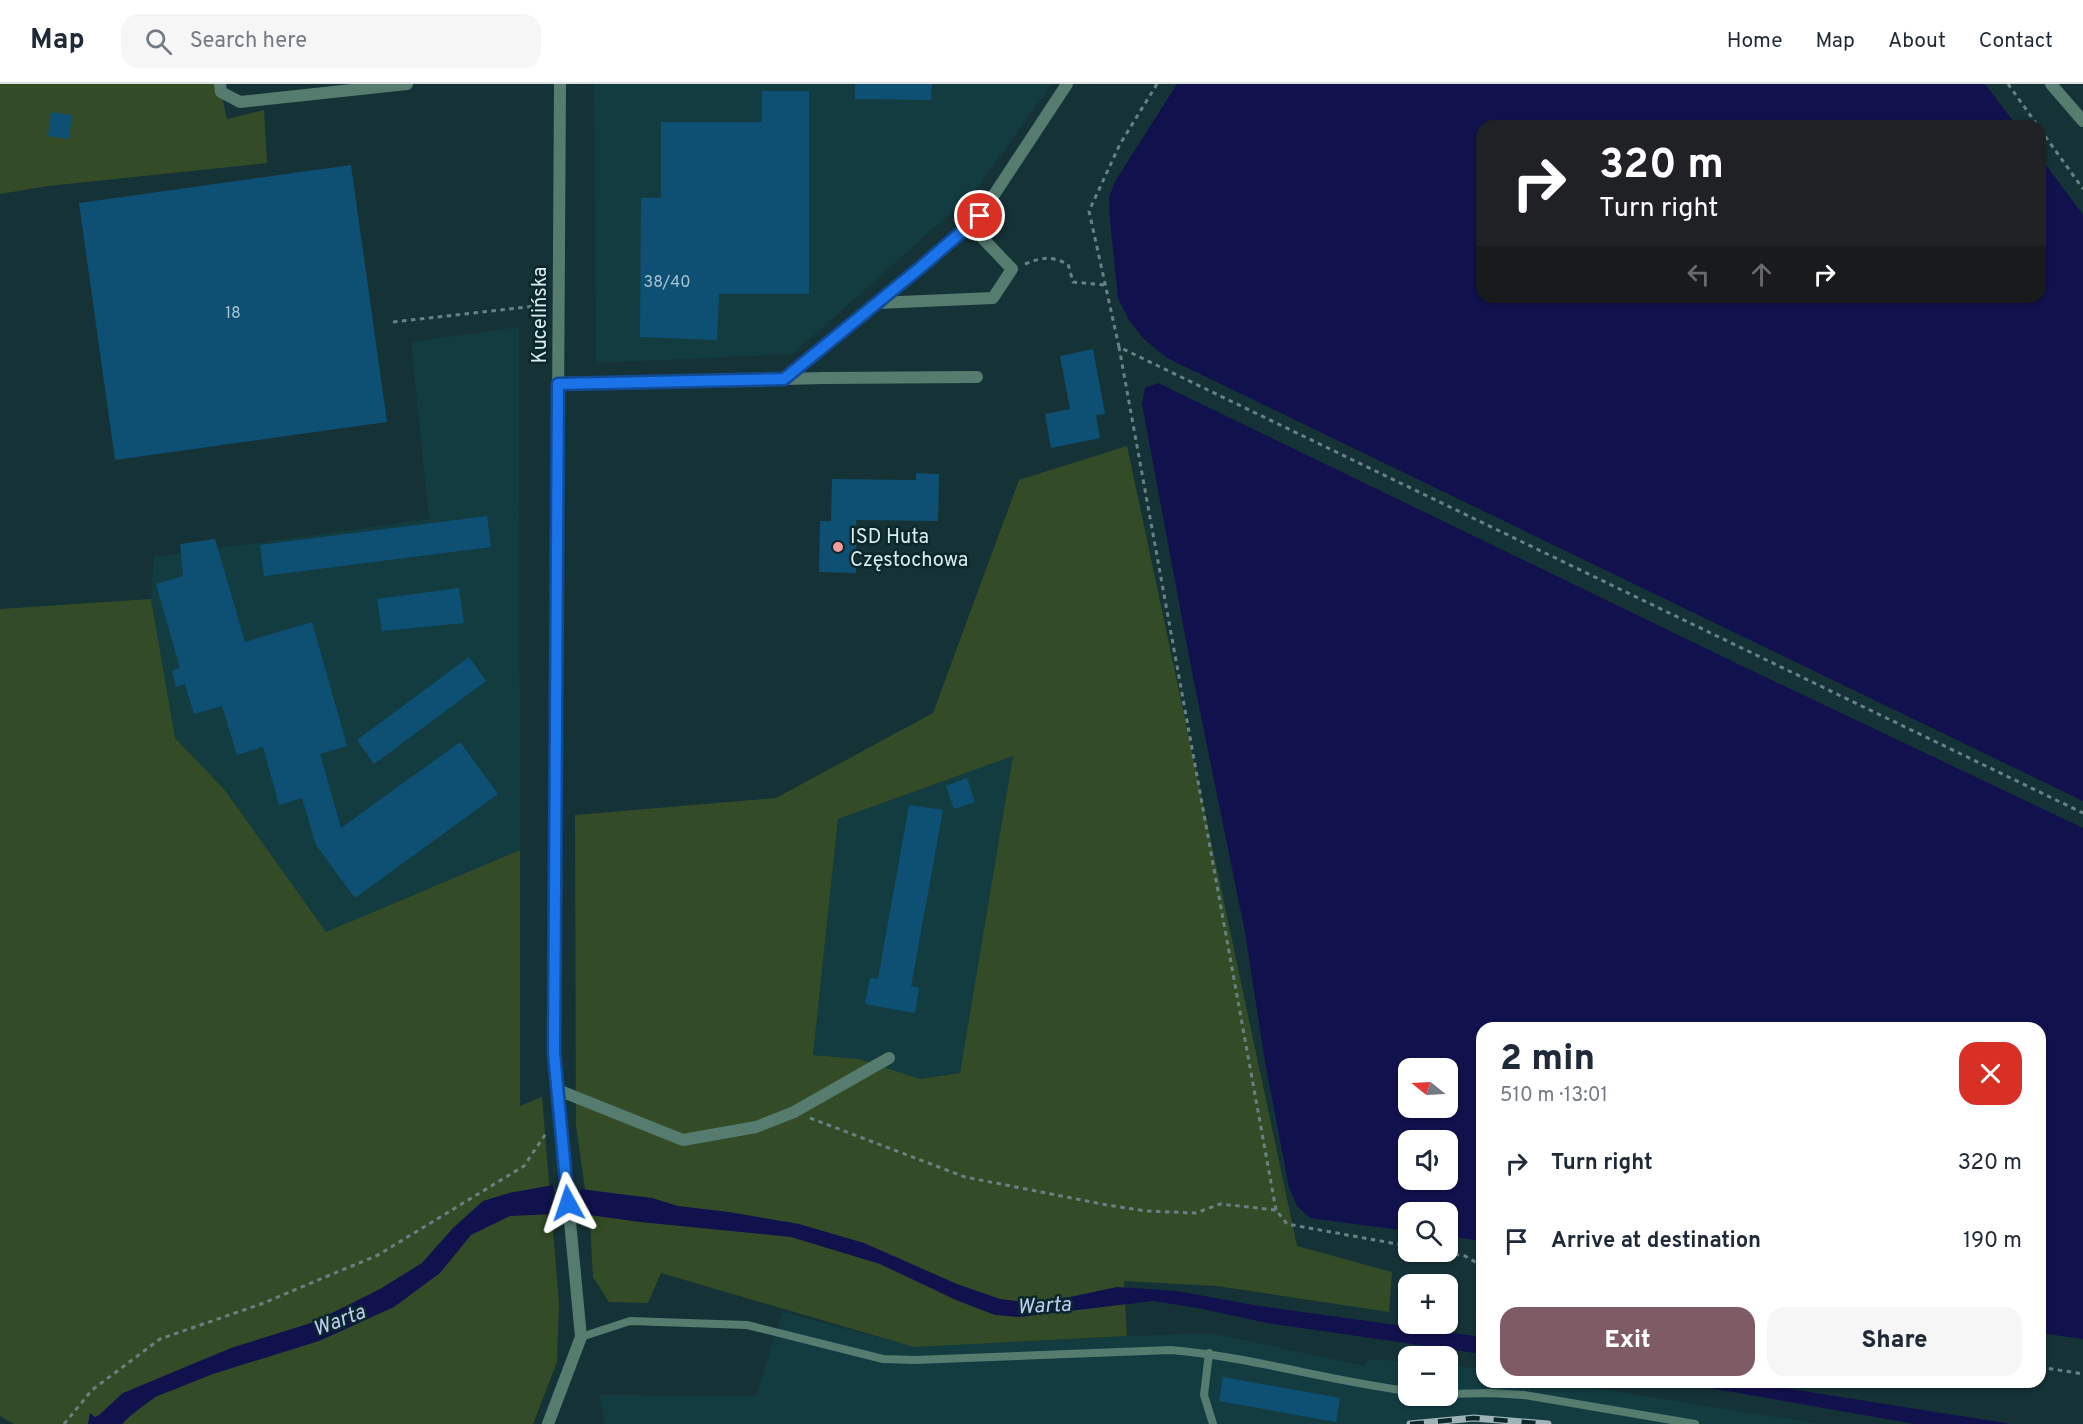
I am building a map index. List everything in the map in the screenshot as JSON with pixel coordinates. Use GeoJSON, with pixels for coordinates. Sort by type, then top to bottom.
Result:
{"type":"FeatureCollection","features":[{"type":"Feature","properties":{"kind":"street"},"geometry":{"type":"LineString","coordinates":[[220,84],[221,92],[240,102],[407,84]]}},
{"type":"Feature","properties":{"kind":"street","name":"Kucelińska"},"geometry":{"type":"LineString","coordinates":[[560,84],[554,1041],[581,1337]]}},
{"type":"Feature","properties":{"kind":"street"},"geometry":{"type":"LineString","coordinates":[[784,379],[980,216],[1066,84]]}},
{"type":"Feature","properties":{"kind":"street"},"geometry":{"type":"LineString","coordinates":[[2051,84],[2083,121]]}},
{"type":"Feature","properties":{"kind":"street"},"geometry":{"type":"LineString","coordinates":[[877,303],[993,298],[1012,269],[970,225]]}},
{"type":"Feature","properties":{"kind":"street"},"geometry":{"type":"LineString","coordinates":[[558,384],[977,377]]}},
{"type":"Feature","properties":{"kind":"street"},"geometry":{"type":"LineString","coordinates":[[558,1090],[683,1140],[756,1127],[794,1112],[889,1058]]}},
{"type":"Feature","properties":{"kind":"street"},"geometry":{"type":"LineString","coordinates":[[548,1424],[581,1337]]}},
{"type":"Feature","properties":{"kind":"lane"},"geometry":{"type":"LineString","coordinates":[[581,1337],[630,1322],[747,1326],[883,1359],[915,1360],[1171,1350],[1209,1353],[1398,1390]]}},
{"type":"Feature","properties":{"kind":"lane"},"geometry":{"type":"LineString","coordinates":[[1209,1353],[1204,1395],[1213,1424]]}},
{"type":"Feature","properties":{"kind":"lane"},"geometry":{"type":"LineString","coordinates":[[1458,1394],[1524,1395],[1695,1424]]}},
{"type":"Feature","properties":{"kind":"path"},"geometry":{"type":"LineString","coordinates":[[1157,84],[1120,144],[1089,211],[1119,348],[1276,1210],[1287,1224],[1398,1244]]}},
{"type":"Feature","properties":{"kind":"path"},"geometry":{"type":"LineString","coordinates":[[2008,84],[2033,120]]}},
{"type":"Feature","properties":{"kind":"path"},"geometry":{"type":"LineString","coordinates":[[2046,138],[2083,189]]}},
{"type":"Feature","properties":{"kind":"path"},"geometry":{"type":"LineString","coordinates":[[1012,269],[1038,258],[1053,257],[1068,264],[1073,282],[1105,285]]}},
{"type":"Feature","properties":{"kind":"path"},"geometry":{"type":"LineString","coordinates":[[393,322],[558,304]]}},
{"type":"Feature","properties":{"kind":"path"},"geometry":{"type":"LineString","coordinates":[[1119,348],[2083,813]]}},
{"type":"Feature","properties":{"kind":"path"},"geometry":{"type":"LineString","coordinates":[[794,1112],[965,1177],[1146,1211],[1197,1213],[1220,1204],[1276,1210]]}},
{"type":"Feature","properties":{"kind":"path"},"geometry":{"type":"LineString","coordinates":[[64,1424],[92,1390],[160,1339],[261,1304],[378,1255],[524,1166],[560,1113]]}},
{"type":"Feature","properties":{"kind":"path"},"geometry":{"type":"LineString","coordinates":[[1458,1255],[1476,1262]]}},
{"type":"Feature","properties":{"kind":"path"},"geometry":{"type":"LineString","coordinates":[[2046,1368],[2083,1374]]}},
{"type":"Feature","properties":{"kind":"shaded area"},"geometry":{"type":"Polygon","coordinates":[[[594,84],[1052,84],[975,191],[793,354],[596,363],[594,84]]]}},
{"type":"Feature","properties":{"kind":"shaded area"},"geometry":{"type":"Polygon","coordinates":[[[519,327],[520,850],[326,932],[224,789],[175,738],[151,599],[154,557],[429,519],[411,342],[519,327]]]}},
{"type":"Feature","properties":{"kind":"shaded area"},"geometry":{"type":"Polygon","coordinates":[[[1013,756],[960,1073],[919,1079],[859,1059],[813,1055],[838,819],[1013,756]]]}},
{"type":"Feature","properties":{"kind":"shaded area"},"geometry":{"type":"Polygon","coordinates":[[[782,1312],[915,1347],[1210,1333],[1364,1366],[1370,1359],[1398,1361],[1398,1406],[1458,1406],[1458,1366],[1476,1368],[1476,1388],[1594,1388],[1819,1424],[605,1424],[599,1395],[756,1396],[782,1312]]]}},
{"type":"Feature","properties":{"kind":"green space"},"geometry":{"type":"Polygon","coordinates":[[[0,84],[219,84],[227,119],[264,110],[267,163],[48,186],[0,194],[0,84]]]}},
{"type":"Feature","properties":{"kind":"green space"},"geometry":{"type":"Polygon","coordinates":[[[1127,446],[1297,1246],[1392,1272],[1389,1312],[1217,1286],[1124,1281],[1127,1336],[914,1347],[661,1273],[648,1303],[609,1302],[593,1277],[590,1223],[576,1126],[575,815],[776,798],[933,713],[1019,480],[1127,446]],[[1013,756],[838,819],[813,1055],[859,1059],[920,1079],[960,1073],[1013,756]]]}},
{"type":"Feature","properties":{"kind":"green space"},"geometry":{"type":"Polygon","coordinates":[[[151,599],[175,738],[224,789],[326,932],[520,850],[520,1106],[542,1097],[559,1303],[557,1362],[533,1424],[14,1424],[0,1416],[0,609],[151,599]]]}},
{"type":"Feature","properties":{"kind":"water"},"geometry":{"type":"Polygon","coordinates":[[[1177,84],[1985,84],[2012,120],[1476,120],[1476,303],[2046,303],[2046,165],[2083,215],[2083,801],[1167,358],[1143,338],[1129,320],[1118,298],[1109,197],[1116,180],[1177,84]]]}},
{"type":"Feature","properties":{"kind":"water"},"geometry":{"type":"Polygon","coordinates":[[[1158,383],[2083,828],[2083,1339],[2046,1334],[2046,1022],[1476,1022],[1476,1240],[1458,1237],[1458,1202],[1398,1202],[1398,1230],[1310,1218],[1297,1206],[1289,1187],[1265,1062],[1245,932],[1192,672],[1142,404],[1145,388],[1158,383]]]}},
{"type":"Feature","properties":{"kind":"water","name":"Warta"},"geometry":{"type":"Polygon","coordinates":[[[553,1185],[555,1214],[510,1216],[471,1235],[440,1273],[394,1307],[319,1341],[213,1374],[155,1397],[122,1424],[88,1424],[90,1413],[95,1417],[99,1415],[123,1393],[231,1348],[314,1322],[380,1289],[422,1263],[453,1228],[483,1201],[509,1193],[553,1185]]]}},
{"type":"Feature","properties":{"kind":"water","name":"Warta"},"geometry":{"type":"Polygon","coordinates":[[[580,1189],[652,1198],[678,1206],[799,1224],[864,1243],[957,1284],[1000,1299],[1024,1302],[1070,1297],[1117,1287],[1177,1291],[1253,1305],[1398,1325],[1398,1334],[1458,1334],[1476,1336],[1476,1353],[1458,1351],[1458,1346],[1427,1346],[1267,1323],[1153,1301],[1019,1317],[995,1315],[956,1300],[880,1264],[791,1237],[582,1214],[580,1189]]]}},
{"type":"Feature","properties":{"kind":"water"},"geometry":{"type":"Polygon","coordinates":[[[1710,1388],[1784,1388],[2011,1424],[1915,1424],[1710,1388]]]}},
{"type":"Feature","properties":{"kind":"building"},"geometry":{"type":"Polygon","coordinates":[[[855,84],[932,84],[931,100],[855,99],[855,84]]]}},
{"type":"Feature","properties":{"kind":"building"},"geometry":{"type":"Polygon","coordinates":[[[762,91],[809,91],[809,294],[719,294],[717,340],[640,337],[641,198],[661,198],[661,122],[762,122],[762,91]]]}},
{"type":"Feature","properties":{"kind":"building"},"geometry":{"type":"Polygon","coordinates":[[[51,112],[72,115],[69,139],[48,136],[51,112]]]}},
{"type":"Feature","properties":{"kind":"building"},"geometry":{"type":"Polygon","coordinates":[[[351,165],[387,422],[115,460],[79,203],[351,165]]]}},
{"type":"Feature","properties":{"kind":"building"},"geometry":{"type":"Polygon","coordinates":[[[1093,349],[1105,414],[1096,415],[1100,438],[1051,448],[1045,414],[1070,409],[1060,356],[1093,349]]]}},
{"type":"Feature","properties":{"kind":"building","name":"ISD Huta Częstochowa"},"geometry":{"type":"Polygon","coordinates":[[[916,473],[939,474],[938,521],[856,520],[856,573],[819,572],[820,521],[831,521],[832,479],[916,480],[916,473]]]}},
{"type":"Feature","properties":{"kind":"building"},"geometry":{"type":"Polygon","coordinates":[[[487,516],[491,547],[264,576],[260,545],[487,516]]]}},
{"type":"Feature","properties":{"kind":"building"},"geometry":{"type":"Polygon","coordinates":[[[215,539],[245,642],[312,622],[347,746],[320,754],[341,828],[460,742],[498,794],[355,898],[316,845],[302,798],[279,805],[263,747],[237,755],[222,706],[194,714],[185,684],[176,687],[172,671],[180,668],[156,584],[183,576],[180,544],[215,539]]]}},
{"type":"Feature","properties":{"kind":"building"},"geometry":{"type":"Polygon","coordinates":[[[459,588],[464,623],[382,631],[377,599],[459,588]]]}},
{"type":"Feature","properties":{"kind":"building"},"geometry":{"type":"Polygon","coordinates":[[[469,657],[486,681],[374,764],[357,740],[469,657]]]}},
{"type":"Feature","properties":{"kind":"building"},"geometry":{"type":"Polygon","coordinates":[[[967,778],[975,802],[954,809],[946,786],[967,778]]]}},
{"type":"Feature","properties":{"kind":"building"},"geometry":{"type":"Polygon","coordinates":[[[909,805],[943,810],[911,986],[919,988],[915,1013],[865,1004],[870,978],[878,979],[909,805]]]}},
{"type":"Feature","properties":{"kind":"building"},"geometry":{"type":"Polygon","coordinates":[[[1223,1377],[1340,1398],[1336,1422],[1219,1401],[1223,1377]]]}},
{"type":"Feature","properties":{"kind":"railway"},"geometry":{"type":"LineString","coordinates":[[1410,1424],[1474,1418],[1548,1424]]}},
{"type":"Feature","properties":{"kind":"place","name":"ISD Huta Częstochowa"},"geometry":{"type":"Point","coordinates":[838,547]}},
{"type":"Feature","properties":{"kind":"route"},"geometry":{"type":"LineString","coordinates":[[568,1203],[554,1053],[558,384],[784,379],[980,216]]}}]}
